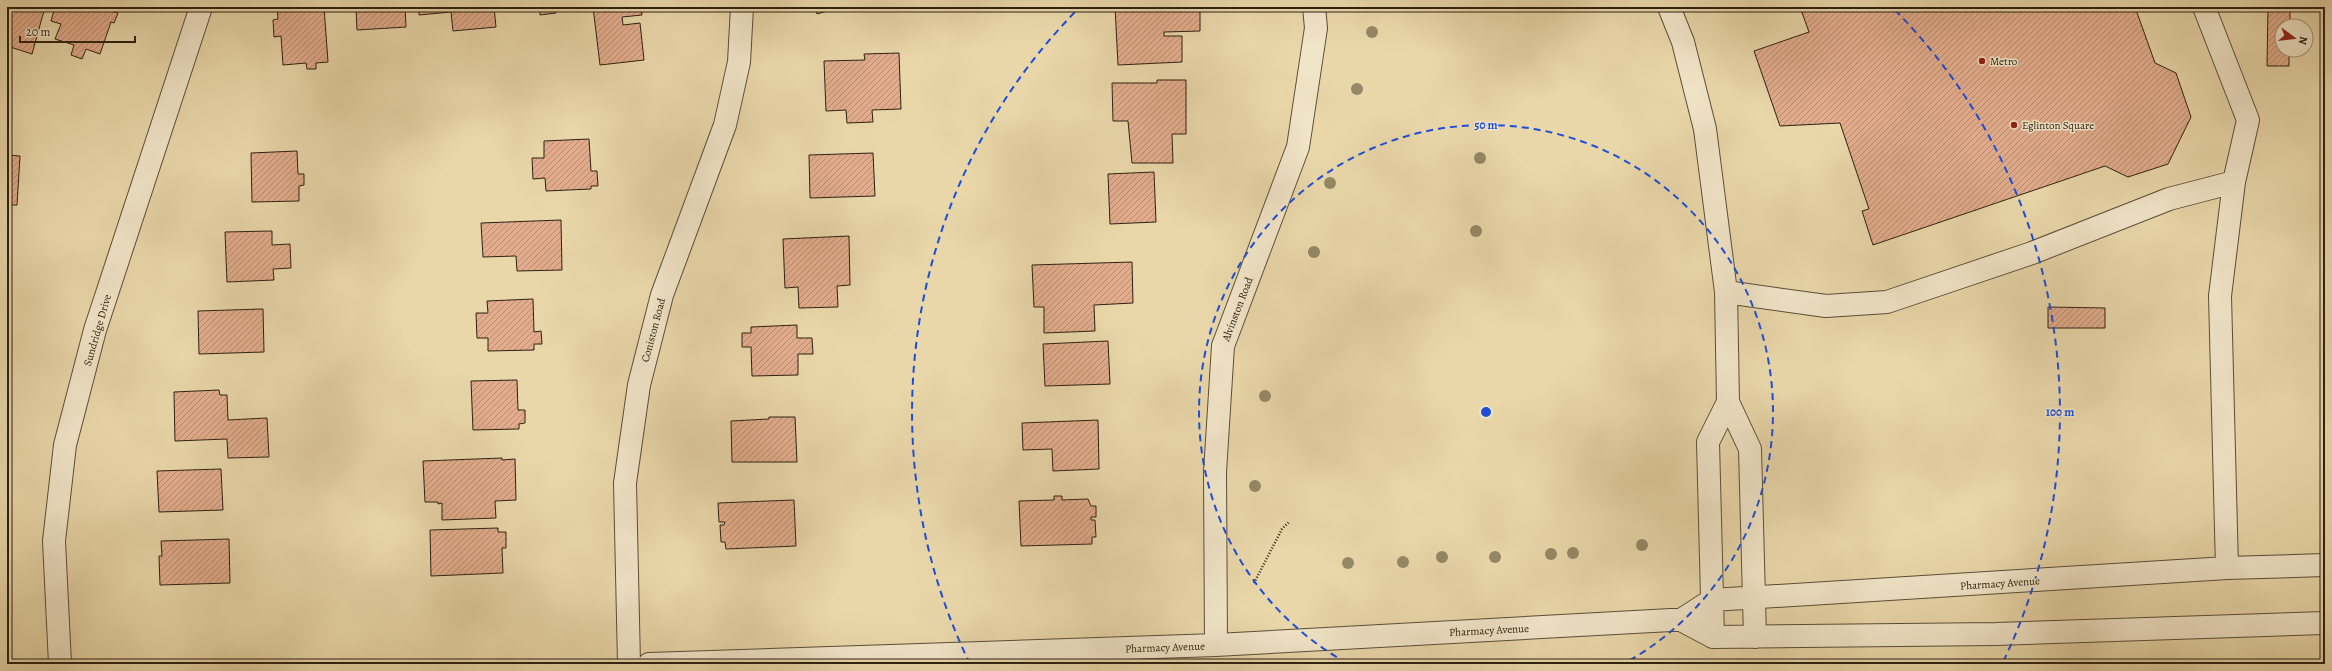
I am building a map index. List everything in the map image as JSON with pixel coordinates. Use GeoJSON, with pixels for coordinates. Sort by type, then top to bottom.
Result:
{"type":"FeatureCollection","features":[{"type":"Feature","properties":{"kind":"street","name":"Sundridge Drive"},"geometry":{"type":"LineString","coordinates":[[60,664],[54,541],[65,445],[95,330],[201,7]]}},
{"type":"Feature","properties":{"kind":"street","name":"Coniston Road"},"geometry":{"type":"LineString","coordinates":[[629,664],[625,483],[639,385],[662,295],[725,125],[739,62],[742,7]]}},
{"type":"Feature","properties":{"kind":"street","name":"Alvinston Road"},"geometry":{"type":"LineString","coordinates":[[1216,645],[1215,472],[1223,346],[1298,147],[1316,28],[1314,7]]}},
{"type":"Feature","properties":{"kind":"street"},"geometry":{"type":"LineString","coordinates":[[1669,7],[1684,42],[1704,129],[1726,292],[1728,402],[1750,449],[1755,637]]}},
{"type":"Feature","properties":{"kind":"street"},"geometry":{"type":"LineString","coordinates":[[2204,7],[2248,120],[2234,182],[2220,296],[2227,568]]}},
{"type":"Feature","properties":{"kind":"street"},"geometry":{"type":"LineString","coordinates":[[1726,292],[1826,306],[1887,302],[2026,255],[2169,199],[2234,182]]}},
{"type":"Feature","properties":{"kind":"street"},"geometry":{"type":"LineString","coordinates":[[1713,637],[1708,442],[1728,402]]}},
{"type":"Feature","properties":{"kind":"street","name":"Pharmacy Avenue"},"geometry":{"type":"LineString","coordinates":[[649,664],[1216,645],[1681,620],[1712,600],[2227,568],[2325,565]]}},
{"type":"Feature","properties":{"kind":"street"},"geometry":{"type":"LineString","coordinates":[[1681,620],[1713,637],[1989,634],[2325,623]]}},
{"type":"Feature","properties":{"kind":"path"},"geometry":{"type":"LineString","coordinates":[[1254,583],[1282,529],[1289,522]]}},
{"type":"Feature","properties":{"kind":"building"},"geometry":{"type":"Polygon","coordinates":[[[7,7],[45,7],[32,54],[7,46],[7,7]]]}},
{"type":"Feature","properties":{"kind":"building"},"geometry":{"type":"Polygon","coordinates":[[[55,7],[115,7],[114,12],[118,13],[114,23],[111,22],[100,54],[86,49],[82,59],[71,55],[74,45],[55,39],[61,24],[51,21],[55,7]]]}},
{"type":"Feature","properties":{"kind":"building"},"geometry":{"type":"Polygon","coordinates":[[[277,7],[324,7],[328,62],[316,63],[316,69],[307,69],[306,63],[283,65],[281,36],[274,37],[273,20],[278,19],[277,7]]]}},
{"type":"Feature","properties":{"kind":"building"},"geometry":{"type":"Polygon","coordinates":[[[356,7],[405,7],[406,27],[357,30],[356,7]]]}},
{"type":"Feature","properties":{"kind":"building"},"geometry":{"type":"Polygon","coordinates":[[[419,7],[494,7],[496,27],[453,31],[451,12],[419,15],[419,7]]]}},
{"type":"Feature","properties":{"kind":"building"},"geometry":{"type":"Polygon","coordinates":[[[525,7],[540,7],[525,9],[525,7]]]}},
{"type":"Feature","properties":{"kind":"building"},"geometry":{"type":"Polygon","coordinates":[[[540,7],[555,7],[556,13],[540,15],[540,7]]]}},
{"type":"Feature","properties":{"kind":"building"},"geometry":{"type":"Polygon","coordinates":[[[593,7],[641,7],[642,15],[622,17],[623,25],[640,23],[644,60],[600,65],[593,7]]]}},
{"type":"Feature","properties":{"kind":"building"},"geometry":{"type":"Polygon","coordinates":[[[815,7],[841,7],[817,14],[815,7]]]}},
{"type":"Feature","properties":{"kind":"building"},"geometry":{"type":"Polygon","coordinates":[[[1115,7],[1200,7],[1200,31],[1164,32],[1164,36],[1182,36],[1182,62],[1118,65],[1115,7]]]}},
{"type":"Feature","properties":{"kind":"building","name":"Eglinton Square"},"geometry":{"type":"Polygon","coordinates":[[[1800,7],[2135,7],[2155,63],[2176,73],[2191,117],[2168,164],[2128,177],[2105,166],[1873,245],[1862,211],[1869,209],[1840,123],[1780,126],[1754,51],[1809,32],[1800,7]]]}},
{"type":"Feature","properties":{"kind":"building"},"geometry":{"type":"Polygon","coordinates":[[[2268,7],[2290,8],[2290,18],[2274,18],[2274,58],[2289,58],[2289,66],[2267,66],[2268,7]]]}},
{"type":"Feature","properties":{"kind":"building"},"geometry":{"type":"Polygon","coordinates":[[[899,53],[901,109],[872,110],[873,122],[847,123],[846,110],[826,111],[824,61],[865,60],[864,54],[899,53]]]}},
{"type":"Feature","properties":{"kind":"building"},"geometry":{"type":"Polygon","coordinates":[[[1157,80],[1186,80],[1186,134],[1172,134],[1173,163],[1132,163],[1128,121],[1113,121],[1112,83],[1157,83],[1157,80]]]}},
{"type":"Feature","properties":{"kind":"building"},"geometry":{"type":"Polygon","coordinates":[[[589,139],[591,171],[597,171],[598,186],[591,186],[591,189],[546,191],[545,178],[533,179],[532,158],[544,158],[544,141],[589,139]]]}},
{"type":"Feature","properties":{"kind":"building"},"geometry":{"type":"Polygon","coordinates":[[[297,151],[298,174],[304,174],[304,185],[299,186],[299,201],[252,202],[251,153],[297,151]]]}},
{"type":"Feature","properties":{"kind":"building"},"geometry":{"type":"Polygon","coordinates":[[[873,153],[875,196],[810,198],[809,155],[873,153]]]}},
{"type":"Feature","properties":{"kind":"building"},"geometry":{"type":"Polygon","coordinates":[[[7,155],[20,156],[17,205],[7,205],[7,155]]]}},
{"type":"Feature","properties":{"kind":"building"},"geometry":{"type":"Polygon","coordinates":[[[1154,172],[1156,222],[1110,224],[1108,174],[1154,172]]]}},
{"type":"Feature","properties":{"kind":"building"},"geometry":{"type":"Polygon","coordinates":[[[561,220],[562,270],[517,271],[516,256],[483,257],[481,223],[561,220]]]}},
{"type":"Feature","properties":{"kind":"building"},"geometry":{"type":"Polygon","coordinates":[[[272,231],[272,245],[290,244],[291,268],[273,269],[274,280],[227,282],[225,232],[272,231]]]}},
{"type":"Feature","properties":{"kind":"building"},"geometry":{"type":"Polygon","coordinates":[[[849,236],[850,285],[837,286],[838,307],[799,308],[798,287],[785,288],[783,239],[849,236]]]}},
{"type":"Feature","properties":{"kind":"building"},"geometry":{"type":"Polygon","coordinates":[[[1132,262],[1133,303],[1094,305],[1095,331],[1044,333],[1044,307],[1034,307],[1032,265],[1132,262]]]}},
{"type":"Feature","properties":{"kind":"building"},"geometry":{"type":"Polygon","coordinates":[[[533,299],[534,332],[541,331],[542,344],[534,344],[534,350],[488,351],[488,338],[477,338],[476,313],[488,313],[487,301],[533,299]]]}},
{"type":"Feature","properties":{"kind":"building"},"geometry":{"type":"Polygon","coordinates":[[[2048,307],[2105,308],[2105,328],[2048,328],[2048,307]]]}},
{"type":"Feature","properties":{"kind":"building"},"geometry":{"type":"Polygon","coordinates":[[[263,309],[264,352],[199,354],[198,311],[263,309]]]}},
{"type":"Feature","properties":{"kind":"building"},"geometry":{"type":"Polygon","coordinates":[[[797,325],[797,338],[812,338],[813,354],[798,354],[798,375],[752,376],[751,347],[742,347],[742,333],[751,333],[751,327],[797,325]]]}},
{"type":"Feature","properties":{"kind":"building"},"geometry":{"type":"Polygon","coordinates":[[[1108,341],[1110,384],[1045,386],[1043,344],[1108,341]]]}},
{"type":"Feature","properties":{"kind":"building"},"geometry":{"type":"Polygon","coordinates":[[[517,380],[518,410],[525,410],[525,423],[519,424],[519,429],[473,430],[471,381],[517,380]]]}},
{"type":"Feature","properties":{"kind":"building"},"geometry":{"type":"Polygon","coordinates":[[[219,390],[220,395],[227,395],[228,420],[267,418],[269,457],[228,458],[227,439],[175,441],[174,392],[219,390]]]}},
{"type":"Feature","properties":{"kind":"building"},"geometry":{"type":"Polygon","coordinates":[[[769,417],[795,417],[797,462],[732,462],[731,421],[769,419],[769,417]]]}},
{"type":"Feature","properties":{"kind":"building"},"geometry":{"type":"Polygon","coordinates":[[[1098,420],[1099,469],[1053,471],[1052,449],[1023,450],[1022,423],[1098,420]]]}},
{"type":"Feature","properties":{"kind":"building"},"geometry":{"type":"Polygon","coordinates":[[[502,458],[502,460],[515,459],[516,500],[495,501],[496,518],[442,520],[442,503],[438,504],[438,502],[425,502],[423,461],[502,458]]]}},
{"type":"Feature","properties":{"kind":"building"},"geometry":{"type":"Polygon","coordinates":[[[221,469],[223,510],[159,512],[157,471],[221,469]]]}},
{"type":"Feature","properties":{"kind":"building"},"geometry":{"type":"Polygon","coordinates":[[[1054,496],[1062,496],[1062,500],[1088,499],[1091,506],[1096,506],[1096,517],[1091,517],[1091,520],[1095,520],[1096,537],[1092,537],[1092,544],[1021,546],[1019,501],[1054,500],[1054,496]]]}},
{"type":"Feature","properties":{"kind":"building"},"geometry":{"type":"Polygon","coordinates":[[[794,500],[796,546],[726,549],[725,542],[721,542],[720,525],[724,525],[725,522],[719,522],[718,503],[794,500]]]}},
{"type":"Feature","properties":{"kind":"building"},"geometry":{"type":"Polygon","coordinates":[[[498,528],[498,532],[506,532],[506,548],[502,548],[503,573],[431,576],[430,530],[498,528]]]}},
{"type":"Feature","properties":{"kind":"building"},"geometry":{"type":"Polygon","coordinates":[[[229,539],[230,583],[160,585],[159,556],[162,556],[161,541],[229,539]]]}},
{"type":"Feature","properties":{"kind":"place","name":"Metro"},"geometry":{"type":"Point","coordinates":[1982,61]}},
{"type":"Feature","properties":{"kind":"place","name":"Eglinton Square"},"geometry":{"type":"Point","coordinates":[2014,125]}}]}
